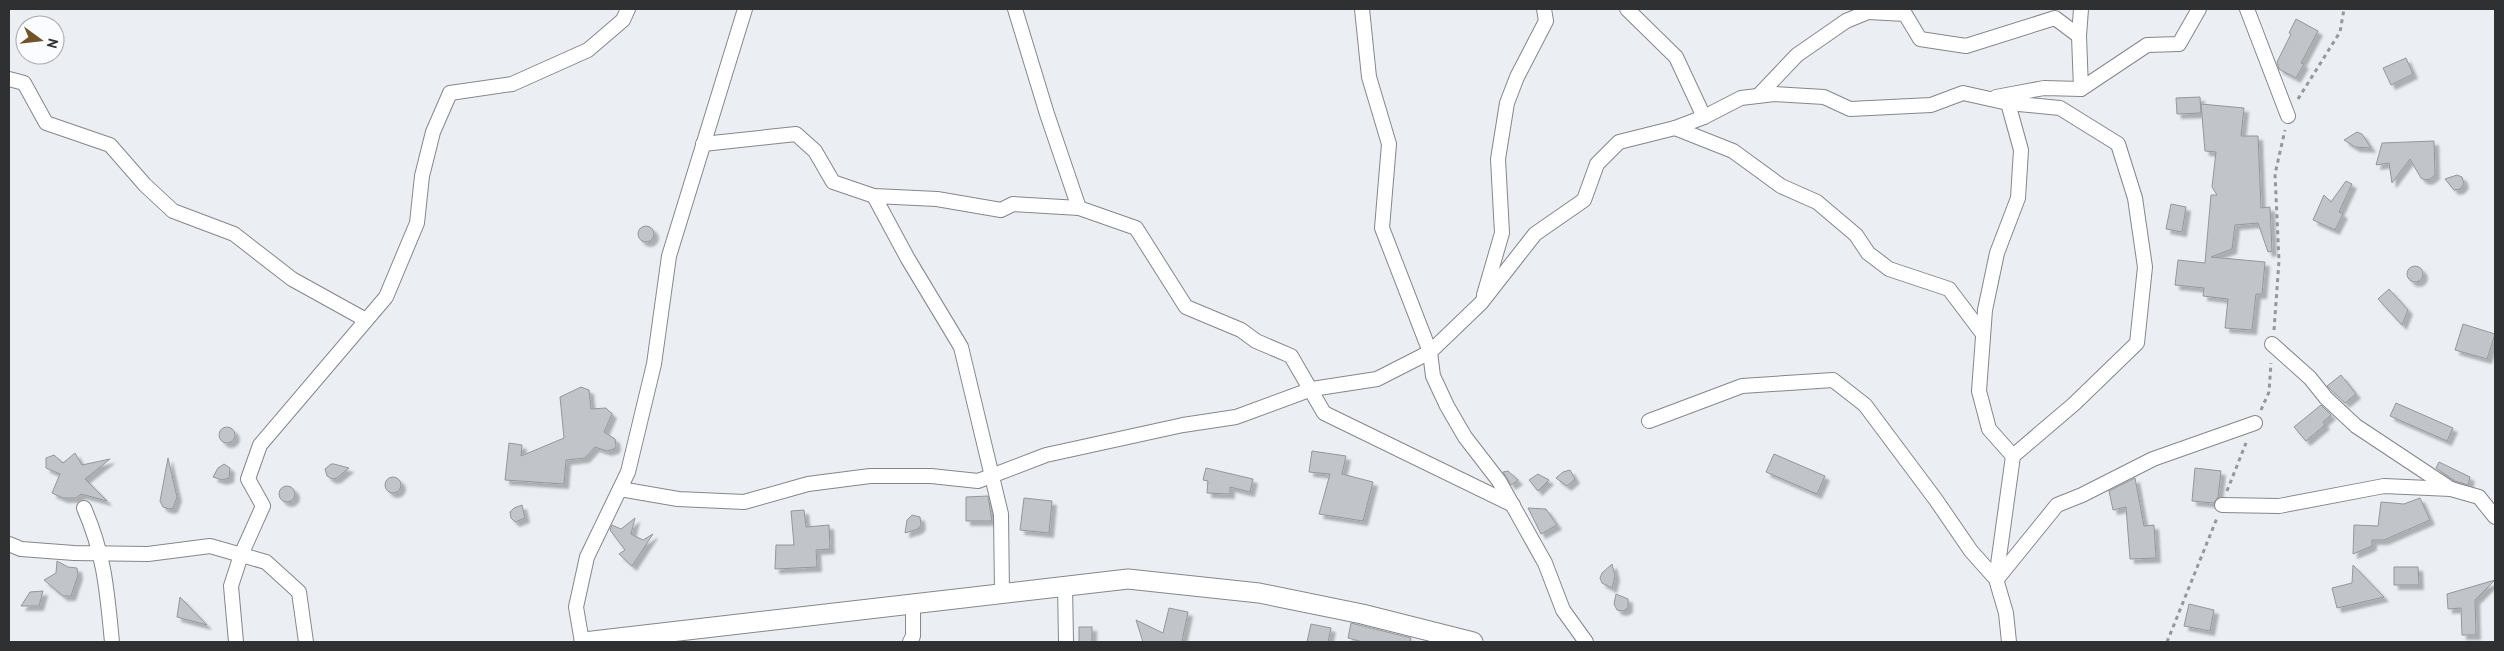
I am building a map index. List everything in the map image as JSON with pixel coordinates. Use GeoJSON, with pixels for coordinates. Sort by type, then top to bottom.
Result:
{"type":"FeatureCollection","features":[{"type":"Feature","properties":{"kind":"main road"},"geometry":{"type":"LineString","coordinates":[[583,642],[1128,579],[1259,593],[1362,614],[1473,642]]}},
{"type":"Feature","properties":{"kind":"street"},"geometry":{"type":"LineString","coordinates":[[236,642],[231,586],[241,555],[263,506],[248,480],[260,445],[386,297],[417,222],[422,176],[428,150],[433,132],[450,92],[512,84],[588,50],[624,20],[628,9]]}},
{"type":"Feature","properties":{"kind":"street"},"geometry":{"type":"LineString","coordinates":[[583,642],[576,607],[587,557],[628,472],[654,364],[669,256],[745,9]]}},
{"type":"Feature","properties":{"kind":"street"},"geometry":{"type":"LineString","coordinates":[[1015,9],[1047,114],[1079,208]]}},
{"type":"Feature","properties":{"kind":"street"},"geometry":{"type":"LineString","coordinates":[[1362,9],[1369,77],[1389,144],[1382,228],[1430,352],[1433,376],[1447,406],[1465,437],[1499,481],[1545,563],[1563,610],[1586,642]]}},
{"type":"Feature","properties":{"kind":"street"},"geometry":{"type":"LineString","coordinates":[[1481,303],[1502,232],[1498,158],[1507,103],[1516,77],[1546,21],[1544,9]]}},
{"type":"Feature","properties":{"kind":"street"},"geometry":{"type":"LineString","coordinates":[[1627,9],[1676,57],[1704,118]]}},
{"type":"Feature","properties":{"kind":"street"},"geometry":{"type":"LineString","coordinates":[[2081,9],[2079,36],[2081,89]]}},
{"type":"Feature","properties":{"kind":"street"},"geometry":{"type":"LineString","coordinates":[[1991,99],[2044,88],[2081,89],[2147,45],[2180,44],[2199,9]]}},
{"type":"Feature","properties":{"kind":"street"},"geometry":{"type":"LineString","coordinates":[[2247,9],[2288,116]]}},
{"type":"Feature","properties":{"kind":"street"},"geometry":{"type":"LineString","coordinates":[[1758,96],[1797,55],[1846,21],[1870,10],[1905,14],[1920,39],[1966,46],[2055,18],[2079,36]]}},
{"type":"Feature","properties":{"kind":"street"},"geometry":{"type":"LineString","coordinates":[[9,79],[24,83],[46,123],[110,146],[145,185],[173,211],[234,234],[292,279],[366,320]]}},
{"type":"Feature","properties":{"kind":"street"},"geometry":{"type":"LineString","coordinates":[[620,489],[678,499],[744,502],[808,484],[870,476],[931,476],[978,481],[1046,454],[1236,417],[1312,389],[1377,379],[1430,352],[1481,303],[1535,234],[1584,200],[1597,164],[1619,142],[1675,128],[1704,118],[1741,98],[1774,94],[1824,97],[1850,109],[1931,105],[1963,93],[2008,102],[2060,108],[2118,144],[2135,198],[2145,267],[2137,343],[2074,404],[2013,456],[1996,579],[2006,613],[2009,642]]}},
{"type":"Feature","properties":{"kind":"street"},"geometry":{"type":"LineString","coordinates":[[2008,102],[2021,150],[2018,198],[1997,253],[1985,310],[1979,391],[1989,429],[2013,456]]}},
{"type":"Feature","properties":{"kind":"street"},"geometry":{"type":"LineString","coordinates":[[1675,128],[1732,151],[1780,186],[1817,202],[1856,235],[1868,253],[1889,270],[1949,289],[1983,334]]}},
{"type":"Feature","properties":{"kind":"street"},"geometry":{"type":"LineString","coordinates":[[703,144],[796,134],[815,151],[833,182],[874,196],[937,199],[1000,210],[1013,204],[1079,208],[1136,228],[1186,307],[1241,330],[1256,342],[1291,356],[1324,412],[1512,505]]}},
{"type":"Feature","properties":{"kind":"street"},"geometry":{"type":"LineString","coordinates":[[874,196],[908,259],[961,347],[985,440],[990,476],[1001,514],[1002,593]]}},
{"type":"Feature","properties":{"kind":"street"},"geometry":{"type":"LineString","coordinates":[[2272,344],[2310,378],[2326,398],[2356,426],[2451,489]]}},
{"type":"Feature","properties":{"kind":"street"},"geometry":{"type":"LineString","coordinates":[[1649,422],[1742,386],[1832,380],[1865,405],[1936,500],[1971,551],[1996,579]]}},
{"type":"Feature","properties":{"kind":"street"},"geometry":{"type":"LineString","coordinates":[[1996,579],[2057,505],[2082,495],[2153,459],[2255,423]]}},
{"type":"Feature","properties":{"kind":"street"},"geometry":{"type":"LineString","coordinates":[[2222,505],[2279,506],[2384,486],[2451,489],[2479,497],[2495,516]]}},
{"type":"Feature","properties":{"kind":"street"},"geometry":{"type":"LineString","coordinates":[[84,508],[106,574],[112,642]]}},
{"type":"Feature","properties":{"kind":"street"},"geometry":{"type":"LineString","coordinates":[[9,544],[21,549],[74,553],[148,554],[210,546],[266,562],[299,592],[306,642]]}},
{"type":"Feature","properties":{"kind":"street"},"geometry":{"type":"LineString","coordinates":[[1065,585],[1066,642]]}},
{"type":"Feature","properties":{"kind":"street"},"geometry":{"type":"LineString","coordinates":[[910,642],[913,636],[913,603]]}},
{"type":"Feature","properties":{"kind":"path"},"geometry":{"type":"LineString","coordinates":[[2167,642],[2269,392],[2278,261],[2275,174],[2288,116],[2340,32],[2344,9]]}},
{"type":"Feature","properties":{"kind":"building"},"geometry":{"type":"Polygon","coordinates":[[[2296,19],[2318,31],[2301,63],[2304,64],[2296,78],[2279,69],[2277,62],[2296,19]]]}},
{"type":"Feature","properties":{"kind":"building"},"geometry":{"type":"Polygon","coordinates":[[[2406,58],[2413,74],[2391,85],[2383,68],[2406,58]]]}},
{"type":"Feature","properties":{"kind":"building"},"geometry":{"type":"Polygon","coordinates":[[[2200,97],[2201,113],[2177,114],[2176,98],[2200,97]]]}},
{"type":"Feature","properties":{"kind":"building"},"geometry":{"type":"Polygon","coordinates":[[[2201,104],[2244,108],[2241,136],[2258,136],[2261,208],[2270,207],[2272,251],[2268,252],[2258,223],[2235,225],[2232,249],[2211,257],[2265,262],[2262,294],[2256,294],[2252,330],[2225,328],[2228,299],[2203,296],[2204,288],[2175,285],[2178,260],[2205,263],[2211,195],[2217,195],[2212,187],[2216,152],[2205,151],[2201,104]]]}},
{"type":"Feature","properties":{"kind":"building"},"geometry":{"type":"Polygon","coordinates":[[[2357,132],[2362,134],[2371,148],[2355,147],[2344,140],[2357,132]]]}},
{"type":"Feature","properties":{"kind":"building"},"geometry":{"type":"Polygon","coordinates":[[[2434,141],[2435,175],[2430,179],[2425,180],[2421,178],[2410,159],[2392,183],[2389,163],[2376,165],[2382,143],[2434,141]]]}},
{"type":"Feature","properties":{"kind":"building"},"geometry":{"type":"Polygon","coordinates":[[[2457,175],[2462,177],[2464,184],[2460,189],[2454,190],[2445,179],[2457,175]]]}},
{"type":"Feature","properties":{"kind":"building"},"geometry":{"type":"Polygon","coordinates":[[[2346,181],[2352,184],[2339,212],[2343,214],[2335,230],[2313,220],[2324,195],[2331,202],[2346,181]]]}},
{"type":"Feature","properties":{"kind":"building"},"geometry":{"type":"Polygon","coordinates":[[[2171,204],[2186,207],[2182,232],[2166,229],[2171,204]]]}},
{"type":"Feature","properties":{"kind":"building"},"geometry":{"type":"Polygon","coordinates":[[[646,226],[654,234],[646,242],[638,234],[646,226]]]}},
{"type":"Feature","properties":{"kind":"building"},"geometry":{"type":"Polygon","coordinates":[[[2415,266],[2423,274],[2415,282],[2407,274],[2415,266]]]}},
{"type":"Feature","properties":{"kind":"building"},"geometry":{"type":"Polygon","coordinates":[[[2389,289],[2408,310],[2402,325],[2378,299],[2389,289]]]}},
{"type":"Feature","properties":{"kind":"building"},"geometry":{"type":"Polygon","coordinates":[[[2463,324],[2495,334],[2487,359],[2455,350],[2463,324]]]}},
{"type":"Feature","properties":{"kind":"building"},"geometry":{"type":"Polygon","coordinates":[[[2341,375],[2356,394],[2345,403],[2327,386],[2341,375]]]}},
{"type":"Feature","properties":{"kind":"building"},"geometry":{"type":"Polygon","coordinates":[[[581,387],[589,390],[591,409],[606,408],[612,414],[604,432],[615,439],[616,446],[614,449],[607,451],[595,447],[585,458],[566,460],[564,484],[505,480],[509,443],[522,445],[521,456],[564,438],[560,397],[581,387]]]}},
{"type":"Feature","properties":{"kind":"building"},"geometry":{"type":"Polygon","coordinates":[[[2396,403],[2453,428],[2447,441],[2390,416],[2396,403]]]}},
{"type":"Feature","properties":{"kind":"building"},"geometry":{"type":"Polygon","coordinates":[[[2321,405],[2331,415],[2323,422],[2325,425],[2306,441],[2294,427],[2321,405]]]}},
{"type":"Feature","properties":{"kind":"building"},"geometry":{"type":"Polygon","coordinates":[[[227,427],[235,435],[227,443],[219,435],[227,427]]]}},
{"type":"Feature","properties":{"kind":"building"},"geometry":{"type":"Polygon","coordinates":[[[1312,451],[1346,456],[1342,474],[1373,482],[1363,521],[1319,514],[1330,474],[1309,472],[1312,451]]]}},
{"type":"Feature","properties":{"kind":"building"},"geometry":{"type":"Polygon","coordinates":[[[75,453],[82,465],[110,459],[85,479],[107,501],[81,494],[76,498],[63,498],[52,493],[60,474],[46,468],[46,458],[54,455],[63,463],[75,453]]]}},
{"type":"Feature","properties":{"kind":"building"},"geometry":{"type":"Polygon","coordinates":[[[1774,454],[1825,476],[1817,494],[1766,472],[1774,454]]]}},
{"type":"Feature","properties":{"kind":"building"},"geometry":{"type":"Polygon","coordinates":[[[168,458],[177,497],[173,508],[169,509],[163,507],[160,501],[168,458]]]}},
{"type":"Feature","properties":{"kind":"building"},"geometry":{"type":"Polygon","coordinates":[[[2439,462],[2470,477],[2468,485],[2455,481],[2436,468],[2439,462]]]}},
{"type":"Feature","properties":{"kind":"building"},"geometry":{"type":"Polygon","coordinates":[[[224,464],[230,468],[229,478],[222,480],[213,477],[218,468],[224,464]]]}},
{"type":"Feature","properties":{"kind":"building"},"geometry":{"type":"Polygon","coordinates":[[[331,464],[349,468],[337,478],[332,479],[327,476],[325,469],[331,464]]]}},
{"type":"Feature","properties":{"kind":"building"},"geometry":{"type":"Polygon","coordinates":[[[1206,468],[1253,479],[1250,492],[1230,487],[1230,494],[1207,493],[1208,481],[1203,480],[1206,468]]]}},
{"type":"Feature","properties":{"kind":"building"},"geometry":{"type":"Polygon","coordinates":[[[2195,468],[2221,471],[2218,497],[2214,503],[2192,501],[2195,468]]]}},
{"type":"Feature","properties":{"kind":"building"},"geometry":{"type":"Polygon","coordinates":[[[1570,470],[1575,479],[1567,486],[1556,478],[1563,472],[1570,470]]]}},
{"type":"Feature","properties":{"kind":"building"},"geometry":{"type":"Polygon","coordinates":[[[1508,471],[1518,480],[1511,485],[1503,472],[1508,471]]]}},
{"type":"Feature","properties":{"kind":"building"},"geometry":{"type":"Polygon","coordinates":[[[1538,474],[1549,480],[1538,491],[1529,480],[1538,474]]]}},
{"type":"Feature","properties":{"kind":"building"},"geometry":{"type":"Polygon","coordinates":[[[393,477],[401,485],[393,493],[385,485],[393,477]]]}},
{"type":"Feature","properties":{"kind":"building"},"geometry":{"type":"Polygon","coordinates":[[[2135,478],[2144,526],[2154,525],[2156,558],[2130,559],[2126,507],[2113,510],[2109,491],[2135,478]]]}},
{"type":"Feature","properties":{"kind":"building"},"geometry":{"type":"Polygon","coordinates":[[[287,486],[295,494],[287,502],[279,494],[287,486]]]}},
{"type":"Feature","properties":{"kind":"building"},"geometry":{"type":"Polygon","coordinates":[[[988,496],[992,521],[966,521],[966,497],[988,496]]]}},
{"type":"Feature","properties":{"kind":"building"},"geometry":{"type":"Polygon","coordinates":[[[1024,498],[1052,501],[1049,533],[1020,530],[1024,498]]]}},
{"type":"Feature","properties":{"kind":"building"},"geometry":{"type":"Polygon","coordinates":[[[2420,498],[2430,520],[2384,540],[2372,540],[2372,546],[2353,554],[2354,525],[2378,526],[2381,502],[2404,504],[2420,498]]]}},
{"type":"Feature","properties":{"kind":"building"},"geometry":{"type":"Polygon","coordinates":[[[522,505],[525,518],[515,522],[511,518],[510,512],[522,505]]]}},
{"type":"Feature","properties":{"kind":"building"},"geometry":{"type":"Polygon","coordinates":[[[1528,508],[1546,509],[1557,525],[1541,534],[1528,508]]]}},
{"type":"Feature","properties":{"kind":"building"},"geometry":{"type":"Polygon","coordinates":[[[804,510],[806,527],[829,525],[830,549],[816,550],[817,567],[775,569],[776,545],[794,545],[791,511],[804,510]]]}},
{"type":"Feature","properties":{"kind":"building"},"geometry":{"type":"Polygon","coordinates":[[[912,515],[920,517],[921,525],[918,529],[905,533],[907,520],[912,515]]]}},
{"type":"Feature","properties":{"kind":"building"},"geometry":{"type":"Polygon","coordinates":[[[635,518],[631,534],[643,540],[653,534],[632,566],[619,554],[625,550],[610,530],[612,525],[621,529],[635,518]]]}},
{"type":"Feature","properties":{"kind":"building"},"geometry":{"type":"Polygon","coordinates":[[[57,561],[68,567],[77,568],[78,575],[71,596],[63,596],[44,580],[56,573],[57,561]]]}},
{"type":"Feature","properties":{"kind":"building"},"geometry":{"type":"Polygon","coordinates":[[[1612,564],[1615,576],[1612,588],[1602,583],[1600,578],[1602,573],[1612,564]]]}},
{"type":"Feature","properties":{"kind":"building"},"geometry":{"type":"Polygon","coordinates":[[[2353,565],[2384,597],[2337,608],[2332,588],[2352,583],[2353,565]]]}},
{"type":"Feature","properties":{"kind":"building"},"geometry":{"type":"Polygon","coordinates":[[[2394,567],[2418,567],[2419,585],[2394,585],[2394,567]]]}},
{"type":"Feature","properties":{"kind":"building"},"geometry":{"type":"Polygon","coordinates":[[[2495,580],[2475,600],[2476,635],[2462,635],[2461,608],[2448,609],[2447,594],[2495,580]]]}},
{"type":"Feature","properties":{"kind":"building"},"geometry":{"type":"Polygon","coordinates":[[[43,591],[39,606],[21,606],[30,592],[43,591]]]}},
{"type":"Feature","properties":{"kind":"building"},"geometry":{"type":"Polygon","coordinates":[[[1616,594],[1628,599],[1628,608],[1623,611],[1617,610],[1614,604],[1616,594]]]}},
{"type":"Feature","properties":{"kind":"building"},"geometry":{"type":"Polygon","coordinates":[[[180,597],[207,625],[177,617],[180,597]]]}},
{"type":"Feature","properties":{"kind":"building"},"geometry":{"type":"Polygon","coordinates":[[[2189,604],[2214,610],[2210,631],[2184,626],[2189,604]]]}},
{"type":"Feature","properties":{"kind":"building"},"geometry":{"type":"Polygon","coordinates":[[[1169,608],[1188,612],[1182,641],[1184,642],[1143,642],[1136,620],[1163,633],[1169,608]]]}},
{"type":"Feature","properties":{"kind":"building"},"geometry":{"type":"Polygon","coordinates":[[[1351,623],[1411,638],[1410,642],[1363,642],[1348,638],[1351,623]]]}},
{"type":"Feature","properties":{"kind":"building"},"geometry":{"type":"Polygon","coordinates":[[[1311,624],[1331,628],[1328,642],[1307,642],[1311,624]]]}},
{"type":"Feature","properties":{"kind":"building"},"geometry":{"type":"Polygon","coordinates":[[[1079,627],[1092,627],[1092,642],[1079,642],[1079,627]]]}}]}
